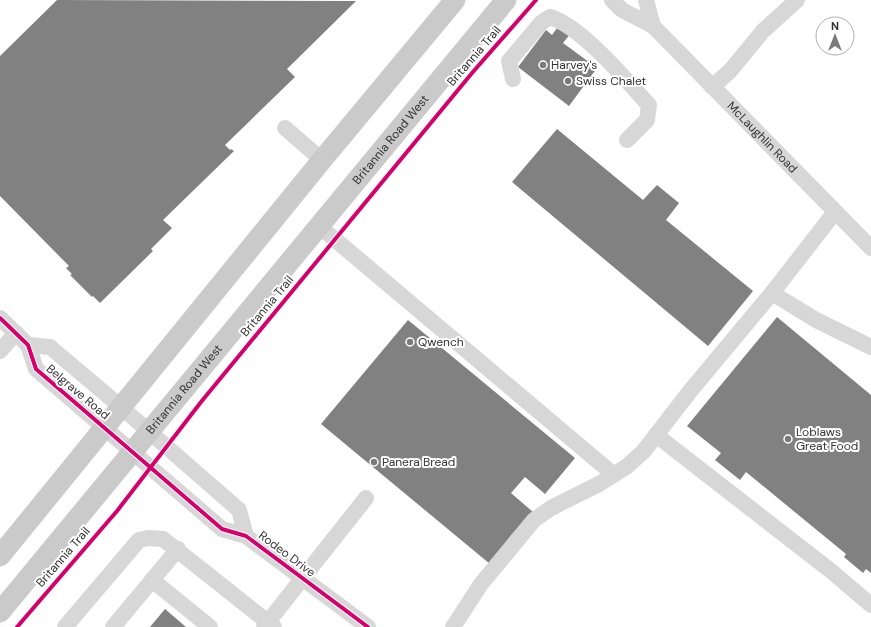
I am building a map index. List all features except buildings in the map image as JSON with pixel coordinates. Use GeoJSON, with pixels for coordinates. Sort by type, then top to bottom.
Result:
{"type":"FeatureCollection","features":[{"type":"Feature","properties":{"kind":"main road","name":"Britannia Road West"},"geometry":{"type":"LineString","coordinates":[[0,612],[118,440],[135,419],[322,160],[455,0]]}},
{"type":"Feature","properties":{"kind":"main road","name":"Britannia Road West"},"geometry":{"type":"LineString","coordinates":[[0,556],[118,440],[135,419],[319,226],[506,0]]}},
{"type":"Feature","properties":{"kind":"street","name":"McLaughlin Road"},"geometry":{"type":"LineString","coordinates":[[612,0],[622,10],[653,26],[871,248]]}},
{"type":"Feature","properties":{"kind":"street","name":"McLaughlin Road"},"geometry":{"type":"LineString","coordinates":[[646,0],[653,26]]}},
{"type":"Feature","properties":{"kind":"street"},"geometry":{"type":"LineString","coordinates":[[712,86],[730,72],[763,31],[797,0]]}},
{"type":"Feature","properties":{"kind":"street"},"geometry":{"type":"LineString","coordinates":[[513,79],[509,61],[542,22],[550,17],[563,21],[611,64],[649,105],[647,120],[627,140]]}},
{"type":"Feature","properties":{"kind":"street"},"geometry":{"type":"LineString","coordinates":[[285,128],[322,160]]}},
{"type":"Feature","properties":{"kind":"street"},"geometry":{"type":"LineString","coordinates":[[453,627],[481,584],[534,520],[613,474],[635,459],[772,293],[835,212]]}},
{"type":"Feature","properties":{"kind":"street"},"geometry":{"type":"LineString","coordinates":[[319,226],[613,474]]}},
{"type":"Feature","properties":{"kind":"street"},"geometry":{"type":"LineString","coordinates":[[772,293],[816,320],[871,346]]}},
{"type":"Feature","properties":{"kind":"street","name":"Belgrave Road"},"geometry":{"type":"LineString","coordinates":[[0,318],[28,345],[36,369],[118,440]]}},
{"type":"Feature","properties":{"kind":"street"},"geometry":{"type":"LineString","coordinates":[[0,352],[16,333]]}},
{"type":"Feature","properties":{"kind":"street","name":"Belgrave Road"},"geometry":{"type":"LineString","coordinates":[[28,345],[50,347],[135,419]]}},
{"type":"Feature","properties":{"kind":"street","name":"Rodeo Drive"},"geometry":{"type":"LineString","coordinates":[[135,419],[239,510],[246,536]]}},
{"type":"Feature","properties":{"kind":"street"},"geometry":{"type":"LineString","coordinates":[[656,434],[831,571],[871,605]]}},
{"type":"Feature","properties":{"kind":"street","name":"Rodeo Drive"},"geometry":{"type":"LineString","coordinates":[[118,440],[222,529],[246,536],[368,627]]}},
{"type":"Feature","properties":{"kind":"street"},"geometry":{"type":"LineString","coordinates":[[65,627],[139,540],[148,538],[163,539],[178,549],[269,625],[302,578],[366,498]]}},
{"type":"Feature","properties":{"kind":"street"},"geometry":{"type":"LineString","coordinates":[[113,627],[178,549]]}},
{"type":"Feature","properties":{"kind":"street"},"geometry":{"type":"LineString","coordinates":[[152,580],[210,627]]}},
{"type":"Feature","properties":{"kind":"cycle path","name":"Britannia Trail"},"geometry":{"type":"LineString","coordinates":[[17,627],[117,511],[201,402],[472,73],[536,0]]}},
{"type":"Feature","properties":{"kind":"cycle path"},"geometry":{"type":"LineString","coordinates":[[0,318],[28,345],[36,369],[222,529],[246,536],[368,627]]}},
{"type":"Feature","properties":{"kind":"place","name":"Harvey's"},"geometry":{"type":"Point","coordinates":[543,65]}},
{"type":"Feature","properties":{"kind":"place","name":"Swiss Chalet"},"geometry":{"type":"Point","coordinates":[568,81]}},
{"type":"Feature","properties":{"kind":"place","name":"Qwench"},"geometry":{"type":"Point","coordinates":[410,342]}},
{"type":"Feature","properties":{"kind":"place","name":"Loblaws Great Food"},"geometry":{"type":"Point","coordinates":[788,439]}},
{"type":"Feature","properties":{"kind":"place","name":"Panera Bread"},"geometry":{"type":"Point","coordinates":[374,462]}}]}
